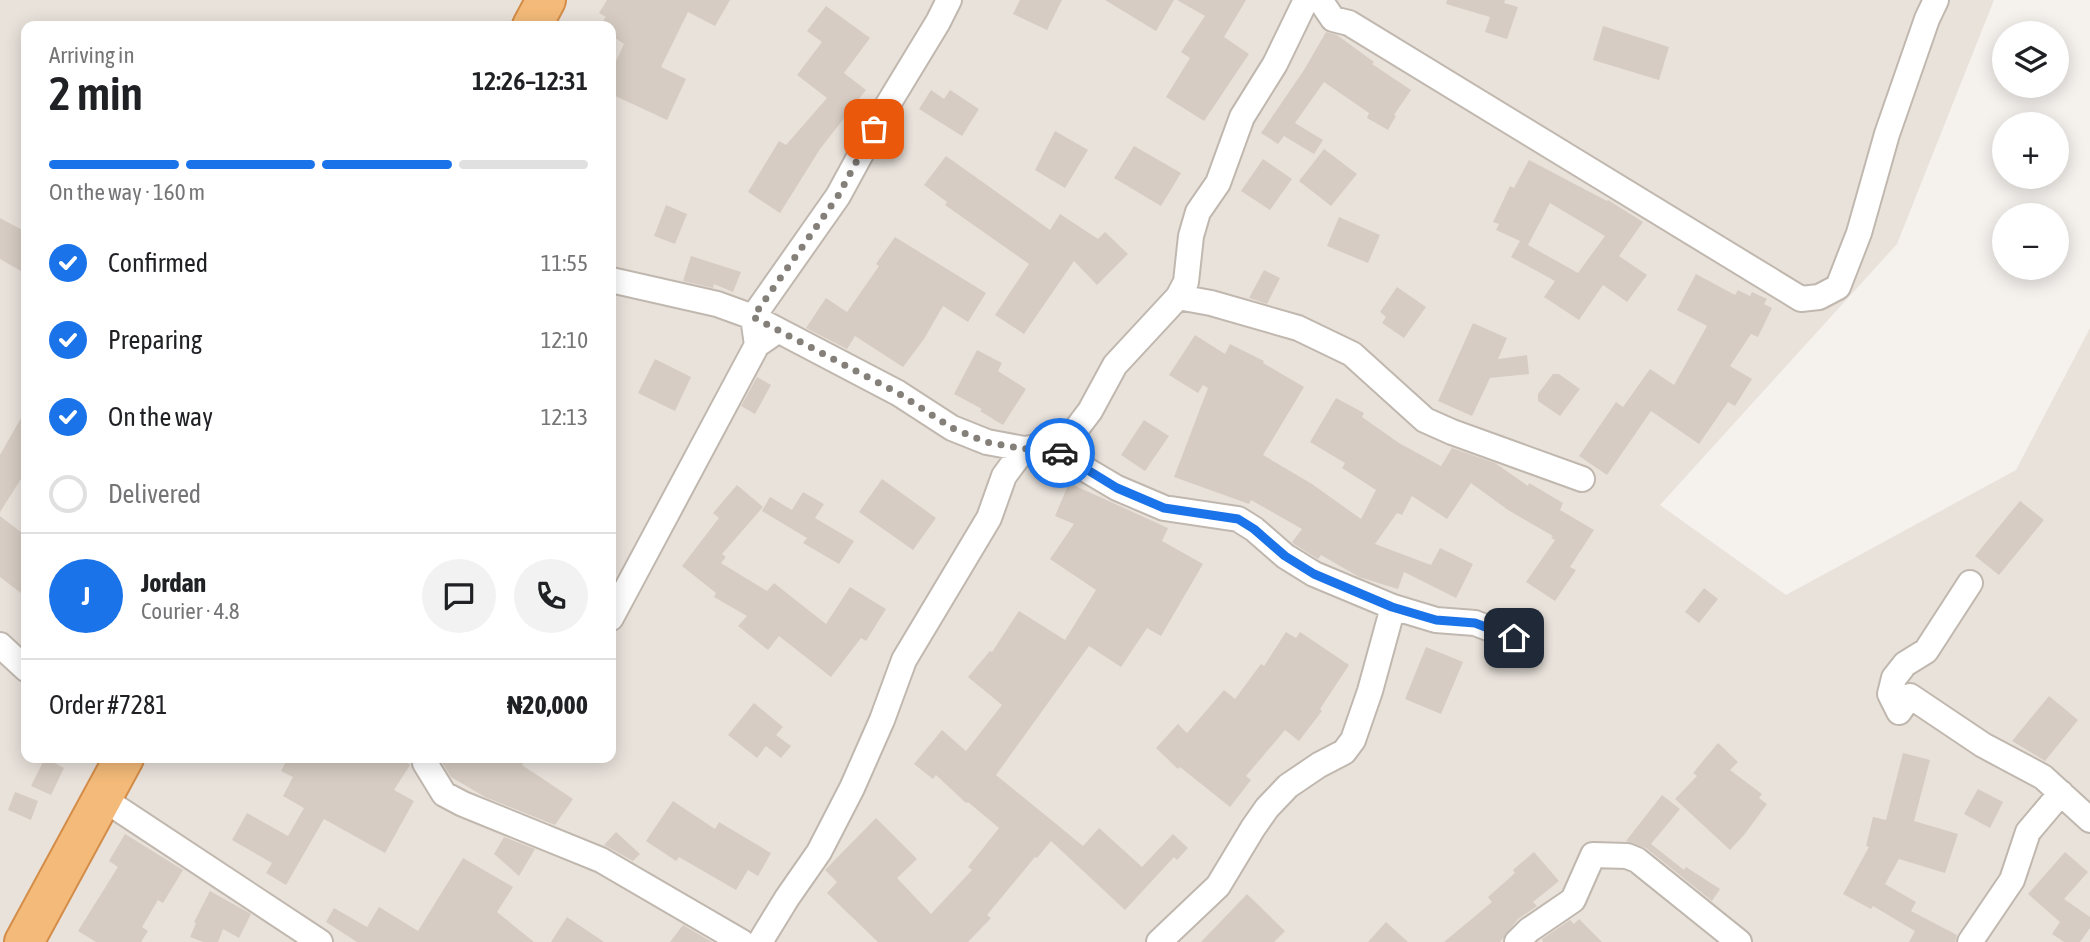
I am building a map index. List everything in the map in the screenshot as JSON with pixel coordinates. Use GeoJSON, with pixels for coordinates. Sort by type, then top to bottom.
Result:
{"type":"FeatureCollection","features":[{"type":"Feature","properties":{"kind":"highway"},"geometry":{"type":"LineString","coordinates":[[535,21],[546,0]]}},
{"type":"Feature","properties":{"kind":"highway"},"geometry":{"type":"LineString","coordinates":[[24,942],[120,763]]}},
{"type":"Feature","properties":{"kind":"street"},"geometry":{"type":"LineString","coordinates":[[757,345],[753,317],[838,196],[949,0]]}},
{"type":"Feature","properties":{"kind":"street"},"geometry":{"type":"LineString","coordinates":[[616,281],[717,304],[753,317],[898,393],[952,428],[986,442],[1024,449],[1050,445],[1074,432],[1090,411],[1115,365],[1178,297],[1186,282],[1191,236],[1198,212],[1218,183],[1242,117],[1275,64],[1306,0]]}},
{"type":"Feature","properties":{"kind":"street"},"geometry":{"type":"LineString","coordinates":[[1320,0],[1333,19],[1349,23],[1801,299],[1819,297],[1838,286],[1859,233],[1887,134],[1936,0]]}},
{"type":"Feature","properties":{"kind":"street"},"geometry":{"type":"LineString","coordinates":[[1178,297],[1211,303],[1298,328],[1352,354],[1426,420],[1582,479]]}},
{"type":"Feature","properties":{"kind":"street"},"geometry":{"type":"LineString","coordinates":[[616,609],[757,345],[779,329]]}},
{"type":"Feature","properties":{"kind":"street"},"geometry":{"type":"LineString","coordinates":[[986,442],[1004,477]]}},
{"type":"Feature","properties":{"kind":"street"},"geometry":{"type":"LineString","coordinates":[[1050,445],[1117,488],[1164,508],[1238,519],[1285,556],[1314,574],[1392,607],[1436,620],[1475,623],[1514,638]]}},
{"type":"Feature","properties":{"kind":"street"},"geometry":{"type":"LineString","coordinates":[[760,942],[819,852],[852,788],[882,720],[904,660],[989,518],[1004,477],[1024,449]]}},
{"type":"Feature","properties":{"kind":"street"},"geometry":{"type":"LineString","coordinates":[[1970,583],[1926,650],[1905,664],[1894,677],[1890,694],[1899,712],[1910,696],[1983,745],[2043,777],[2090,820]]}},
{"type":"Feature","properties":{"kind":"street"},"geometry":{"type":"LineString","coordinates":[[1159,942],[1218,886],[1253,828],[1288,786],[1319,765],[1345,752],[1353,740],[1370,691],[1392,607]]}},
{"type":"Feature","properties":{"kind":"street"},"geometry":{"type":"LineString","coordinates":[[0,645],[21,664]]}},
{"type":"Feature","properties":{"kind":"street"},"geometry":{"type":"LineString","coordinates":[[425,763],[444,794],[601,860],[742,942]]}},
{"type":"Feature","properties":{"kind":"street"},"geometry":{"type":"LineString","coordinates":[[1970,942],[1982,922],[2001,900],[2012,880],[2028,832],[2061,793]]}},
{"type":"Feature","properties":{"kind":"street"},"geometry":{"type":"LineString","coordinates":[[102,798],[320,942]]}},
{"type":"Feature","properties":{"kind":"street"},"geometry":{"type":"LineString","coordinates":[[1517,942],[1529,930],[1573,901],[1592,855],[1627,856],[1637,860],[1739,942]]}},
{"type":"Feature","properties":{"kind":"shaded area"},"geometry":{"type":"Polygon","coordinates":[[[0,0],[1994,0],[1897,244],[1660,505],[1786,595],[2016,470],[2090,328],[2090,942],[0,942],[0,0]]]}},
{"type":"Feature","properties":{"kind":"building"},"geometry":{"type":"Polygon","coordinates":[[[607,0],[730,0],[715,26],[688,12],[661,67],[686,79],[667,120],[616,96],[616,61],[624,44],[616,38],[616,21],[603,21],[606,17],[599,13],[607,0]]]}},
{"type":"Feature","properties":{"kind":"building"},"geometry":{"type":"Polygon","coordinates":[[[1020,0],[1062,0],[1047,30],[1013,14],[1020,0]]]}},
{"type":"Feature","properties":{"kind":"building"},"geometry":{"type":"Polygon","coordinates":[[[1105,0],[1174,0],[1156,31],[1105,0]]]}},
{"type":"Feature","properties":{"kind":"building"},"geometry":{"type":"Polygon","coordinates":[[[1177,0],[1246,0],[1224,37],[1249,54],[1204,121],[1166,97],[1190,58],[1181,52],[1205,16],[1177,0]]]}},
{"type":"Feature","properties":{"kind":"building"},"geometry":{"type":"Polygon","coordinates":[[[1447,0],[1505,0],[1504,3],[1518,7],[1507,39],[1485,32],[1490,17],[1446,4],[1447,0]]]}},
{"type":"Feature","properties":{"kind":"building"},"geometry":{"type":"Polygon","coordinates":[[[826,6],[870,38],[844,73],[866,90],[820,149],[780,213],[748,192],[779,141],[786,145],[827,98],[797,75],[822,42],[807,31],[826,6]]]}},
{"type":"Feature","properties":{"kind":"building"},"geometry":{"type":"Polygon","coordinates":[[[1603,26],[1669,47],[1659,80],[1593,60],[1603,26]]]}},
{"type":"Feature","properties":{"kind":"building"},"geometry":{"type":"Polygon","coordinates":[[[1326,32],[1337,35],[1374,62],[1372,64],[1411,90],[1394,115],[1396,116],[1388,130],[1367,118],[1369,113],[1324,82],[1295,123],[1323,140],[1314,154],[1284,136],[1278,144],[1261,133],[1326,32]]]}},
{"type":"Feature","properties":{"kind":"building"},"geometry":{"type":"Polygon","coordinates":[[[931,90],[944,99],[950,90],[979,109],[962,136],[919,109],[931,90]]]}},
{"type":"Feature","properties":{"kind":"building"},"geometry":{"type":"Polygon","coordinates":[[[1055,131],[1088,150],[1065,188],[1035,170],[1055,131]]]}},
{"type":"Feature","properties":{"kind":"building"},"geometry":{"type":"Polygon","coordinates":[[[1134,146],[1181,173],[1161,206],[1114,178],[1134,146]]]}},
{"type":"Feature","properties":{"kind":"building"},"geometry":{"type":"Polygon","coordinates":[[[1324,149],[1357,174],[1331,206],[1299,181],[1324,149]]]}},
{"type":"Feature","properties":{"kind":"building"},"geometry":{"type":"Polygon","coordinates":[[[946,156],[1050,230],[1060,214],[1098,239],[1105,232],[1128,254],[1097,285],[1074,261],[1024,334],[995,315],[1029,264],[945,205],[947,202],[924,185],[946,156]]]}},
{"type":"Feature","properties":{"kind":"building"},"geometry":{"type":"Polygon","coordinates":[[[1263,159],[1292,179],[1270,210],[1241,191],[1263,159]]]}},
{"type":"Feature","properties":{"kind":"building"},"geometry":{"type":"Polygon","coordinates":[[[1529,160],[1608,200],[1643,222],[1619,256],[1647,275],[1627,302],[1603,285],[1579,320],[1544,297],[1555,281],[1511,257],[1520,241],[1496,230],[1499,224],[1493,222],[1510,186],[1514,188],[1529,160]],[[1550,203],[1528,245],[1578,273],[1605,236],[1550,203]]]}},
{"type":"Feature","properties":{"kind":"building"},"geometry":{"type":"Polygon","coordinates":[[[666,205],[687,214],[675,244],[654,236],[666,205]]]}},
{"type":"Feature","properties":{"kind":"building"},"geometry":{"type":"Polygon","coordinates":[[[1339,217],[1380,235],[1368,263],[1327,246],[1339,217]]]}},
{"type":"Feature","properties":{"kind":"building"},"geometry":{"type":"Polygon","coordinates":[[[0,218],[21,229],[21,271],[0,259],[0,218]]]}},
{"type":"Feature","properties":{"kind":"building"},"geometry":{"type":"Polygon","coordinates":[[[895,237],[986,293],[968,322],[943,306],[924,339],[903,367],[855,336],[847,349],[806,328],[826,298],[847,312],[879,266],[876,264],[895,237]]]}},
{"type":"Feature","properties":{"kind":"building"},"geometry":{"type":"Polygon","coordinates":[[[691,256],[741,272],[733,292],[714,284],[713,288],[683,281],[691,256]]]}},
{"type":"Feature","properties":{"kind":"building"},"geometry":{"type":"Polygon","coordinates":[[[1264,270],[1280,278],[1267,304],[1249,298],[1264,270]]]}},
{"type":"Feature","properties":{"kind":"building"},"geometry":{"type":"Polygon","coordinates":[[[1696,274],[1735,295],[1738,290],[1750,296],[1752,292],[1767,299],[1764,304],[1772,308],[1758,337],[1751,334],[1730,366],[1752,379],[1735,406],[1728,402],[1699,444],[1651,411],[1607,475],[1579,456],[1616,402],[1623,407],[1650,369],[1674,385],[1707,326],[1677,310],[1696,274]]]}},
{"type":"Feature","properties":{"kind":"building"},"geometry":{"type":"Polygon","coordinates":[[[1397,287],[1426,307],[1404,338],[1382,323],[1386,317],[1380,312],[1397,287]]]}},
{"type":"Feature","properties":{"kind":"building"},"geometry":{"type":"Polygon","coordinates":[[[1473,323],[1507,338],[1498,359],[1527,355],[1529,374],[1490,378],[1472,416],[1438,401],[1473,323]]]}},
{"type":"Feature","properties":{"kind":"building"},"geometry":{"type":"Polygon","coordinates":[[[1195,335],[1225,354],[1230,344],[1264,361],[1263,363],[1304,387],[1263,455],[1312,484],[1361,519],[1376,490],[1342,468],[1345,463],[1310,442],[1336,398],[1364,413],[1362,417],[1399,443],[1441,466],[1452,448],[1495,463],[1528,486],[1529,483],[1563,503],[1560,510],[1594,530],[1570,567],[1576,570],[1555,601],[1526,582],[1555,540],[1551,538],[1553,536],[1508,510],[1471,483],[1447,519],[1412,496],[1402,515],[1397,513],[1375,544],[1431,565],[1440,548],[1473,564],[1456,598],[1404,572],[1398,589],[1359,577],[1321,555],[1318,559],[1294,544],[1292,542],[1302,529],[1251,500],[1249,504],[1174,477],[1208,388],[1203,385],[1198,393],[1169,375],[1195,335]]]}},
{"type":"Feature","properties":{"kind":"building"},"geometry":{"type":"Polygon","coordinates":[[[977,350],[1002,363],[998,371],[1026,389],[1003,425],[980,411],[982,409],[954,394],[977,350]]]}},
{"type":"Feature","properties":{"kind":"building"},"geometry":{"type":"Polygon","coordinates":[[[655,359],[691,377],[675,411],[638,393],[655,359]]]}},
{"type":"Feature","properties":{"kind":"building"},"geometry":{"type":"Polygon","coordinates":[[[1553,374],[1559,374],[1580,389],[1560,416],[1538,401],[1538,394],[1553,374]]]}},
{"type":"Feature","properties":{"kind":"building"},"geometry":{"type":"Polygon","coordinates":[[[757,377],[771,385],[755,414],[741,406],[757,377]]]}},
{"type":"Feature","properties":{"kind":"building"},"geometry":{"type":"Polygon","coordinates":[[[21,418],[21,479],[0,512],[0,455],[21,418]]]}},
{"type":"Feature","properties":{"kind":"building"},"geometry":{"type":"Polygon","coordinates":[[[1144,420],[1169,436],[1145,471],[1121,455],[1144,420]]]}},
{"type":"Feature","properties":{"kind":"building"},"geometry":{"type":"Polygon","coordinates":[[[882,479],[936,518],[913,550],[859,512],[882,479]]]}},
{"type":"Feature","properties":{"kind":"building"},"geometry":{"type":"Polygon","coordinates":[[[1069,483],[1168,528],[1162,541],[1203,564],[1161,636],[1147,628],[1121,667],[1089,646],[996,775],[1083,846],[1099,828],[1142,867],[1173,834],[1188,848],[1177,860],[1174,857],[1125,910],[1051,841],[987,915],[991,918],[968,942],[878,942],[827,893],[837,882],[825,870],[876,818],[917,859],[897,878],[931,914],[972,870],[968,867],[999,828],[966,803],[936,775],[933,779],[914,764],[942,730],[966,751],[1002,705],[968,677],[990,651],[992,652],[1019,611],[1065,640],[1096,590],[1050,559],[1074,524],[1055,516],[1069,483]]]}},
{"type":"Feature","properties":{"kind":"building"},"geometry":{"type":"Polygon","coordinates":[[[737,485],[763,507],[722,554],[726,557],[721,563],[767,591],[774,583],[826,624],[850,587],[886,609],[866,641],[861,638],[831,677],[779,636],[768,650],[738,626],[747,616],[714,597],[716,593],[682,566],[719,518],[713,513],[737,485]]]}},
{"type":"Feature","properties":{"kind":"building"},"geometry":{"type":"Polygon","coordinates":[[[803,492],[824,504],[815,518],[854,541],[839,564],[803,543],[807,538],[762,511],[770,497],[792,510],[803,492]]]}},
{"type":"Feature","properties":{"kind":"building"},"geometry":{"type":"Polygon","coordinates":[[[2020,501],[2044,520],[1999,575],[1975,556],[2020,501]]]}},
{"type":"Feature","properties":{"kind":"building"},"geometry":{"type":"Polygon","coordinates":[[[0,516],[21,532],[21,593],[0,577],[0,516]]]}},
{"type":"Feature","properties":{"kind":"building"},"geometry":{"type":"Polygon","coordinates":[[[1704,588],[1718,599],[1699,623],[1685,612],[1704,588]]]}},
{"type":"Feature","properties":{"kind":"building"},"geometry":{"type":"Polygon","coordinates":[[[1286,632],[1296,638],[1300,632],[1349,665],[1320,709],[1322,711],[1299,741],[1285,730],[1246,776],[1251,780],[1230,807],[1180,767],[1178,769],[1156,748],[1178,724],[1187,733],[1224,690],[1235,699],[1261,664],[1264,666],[1286,632]]]}},
{"type":"Feature","properties":{"kind":"building"},"geometry":{"type":"Polygon","coordinates":[[[1426,647],[1463,662],[1441,714],[1405,699],[1426,647]]]}},
{"type":"Feature","properties":{"kind":"building"},"geometry":{"type":"Polygon","coordinates":[[[2049,696],[2078,720],[2045,761],[2012,741],[2049,696]]]}},
{"type":"Feature","properties":{"kind":"building"},"geometry":{"type":"Polygon","coordinates":[[[754,703],[783,727],[776,735],[791,746],[781,758],[766,746],[757,758],[728,735],[754,703]]]}},
{"type":"Feature","properties":{"kind":"building"},"geometry":{"type":"Polygon","coordinates":[[[1718,743],[1738,762],[1730,770],[1762,794],[1759,798],[1767,804],[1730,850],[1675,799],[1697,776],[1693,773],[1718,743]]]}},
{"type":"Feature","properties":{"kind":"building"},"geometry":{"type":"Polygon","coordinates":[[[1903,753],[1930,760],[1914,821],[1958,834],[1945,873],[1899,859],[1885,884],[1916,902],[1911,911],[1957,935],[1955,942],[1909,942],[1915,931],[1873,906],[1871,909],[1843,894],[1869,847],[1866,846],[1873,817],[1886,820],[1903,753]]]}},
{"type":"Feature","properties":{"kind":"building"},"geometry":{"type":"Polygon","coordinates":[[[42,763],[54,763],[64,768],[51,795],[31,786],[42,763]]]}},
{"type":"Feature","properties":{"kind":"building"},"geometry":{"type":"Polygon","coordinates":[[[285,763],[408,763],[410,765],[394,790],[414,801],[385,853],[324,819],[286,885],[266,873],[272,863],[232,840],[247,813],[288,836],[304,808],[283,796],[293,777],[281,771],[285,763]]]}},
{"type":"Feature","properties":{"kind":"building"},"geometry":{"type":"Polygon","coordinates":[[[442,763],[523,763],[522,765],[573,799],[555,825],[485,797],[451,777],[442,763]]]}},
{"type":"Feature","properties":{"kind":"building"},"geometry":{"type":"Polygon","coordinates":[[[1978,789],[2003,802],[1990,828],[1964,814],[1978,789]]]}},
{"type":"Feature","properties":{"kind":"building"},"geometry":{"type":"Polygon","coordinates":[[[15,792],[38,801],[31,820],[8,810],[15,792]]]}},
{"type":"Feature","properties":{"kind":"building"},"geometry":{"type":"Polygon","coordinates":[[[1662,795],[1680,809],[1651,844],[1684,870],[1686,867],[1720,889],[1712,901],[1646,848],[1626,841],[1662,795]]]}},
{"type":"Feature","properties":{"kind":"building"},"geometry":{"type":"Polygon","coordinates":[[[673,801],[715,829],[719,822],[771,853],[758,876],[748,870],[736,890],[679,857],[676,861],[646,841],[673,801]]]}},
{"type":"Feature","properties":{"kind":"building"},"geometry":{"type":"Polygon","coordinates":[[[616,832],[640,854],[633,861],[604,845],[616,832]]]}},
{"type":"Feature","properties":{"kind":"building"},"geometry":{"type":"Polygon","coordinates":[[[125,834],[183,870],[163,903],[158,900],[142,927],[148,931],[141,942],[96,942],[78,931],[118,867],[109,861],[125,834]]]}},
{"type":"Feature","properties":{"kind":"building"},"geometry":{"type":"Polygon","coordinates":[[[504,837],[535,849],[519,876],[494,854],[504,837]]]}},
{"type":"Feature","properties":{"kind":"building"},"geometry":{"type":"Polygon","coordinates":[[[1534,852],[1559,881],[1533,902],[1537,906],[1518,919],[1500,942],[1444,942],[1492,902],[1488,897],[1534,852]]]}},
{"type":"Feature","properties":{"kind":"building"},"geometry":{"type":"Polygon","coordinates":[[[2065,852],[2088,872],[2064,899],[2090,917],[2090,928],[2080,942],[2064,942],[2052,934],[2060,922],[2028,894],[2065,852]]]}},
{"type":"Feature","properties":{"kind":"building"},"geometry":{"type":"Polygon","coordinates":[[[463,858],[513,887],[497,912],[534,942],[357,942],[326,922],[334,908],[367,927],[379,907],[418,931],[463,858]]]}},
{"type":"Feature","properties":{"kind":"building"},"geometry":{"type":"Polygon","coordinates":[[[210,891],[251,914],[239,938],[223,929],[218,942],[203,942],[190,937],[196,923],[194,922],[210,891]]]}},
{"type":"Feature","properties":{"kind":"building"},"geometry":{"type":"Polygon","coordinates":[[[1247,894],[1285,931],[1274,942],[1201,942],[1247,894]]]}},
{"type":"Feature","properties":{"kind":"building"},"geometry":{"type":"Polygon","coordinates":[[[567,917],[604,942],[551,942],[567,917]]]}},
{"type":"Feature","properties":{"kind":"building"},"geometry":{"type":"Polygon","coordinates":[[[1579,919],[1602,942],[1543,942],[1542,939],[1570,920],[1574,924],[1579,919]]]}},
{"type":"Feature","properties":{"kind":"building"},"geometry":{"type":"Polygon","coordinates":[[[1386,922],[1408,942],[1368,942],[1386,922]]]}},
{"type":"Feature","properties":{"kind":"building"},"geometry":{"type":"Polygon","coordinates":[[[683,925],[712,942],[670,942],[683,925]]]}},
{"type":"Feature","properties":{"kind":"way so far"},"geometry":{"type":"LineString","coordinates":[[874,129],[838,196],[753,317],[898,393],[952,428],[986,442],[1024,449],[1050,445],[1060,453]]}},
{"type":"Feature","properties":{"kind":"route"},"geometry":{"type":"LineString","coordinates":[[1060,453],[1117,488],[1164,508],[1238,519],[1285,556],[1314,574],[1392,607],[1436,620],[1475,623],[1514,638]]}}]}
